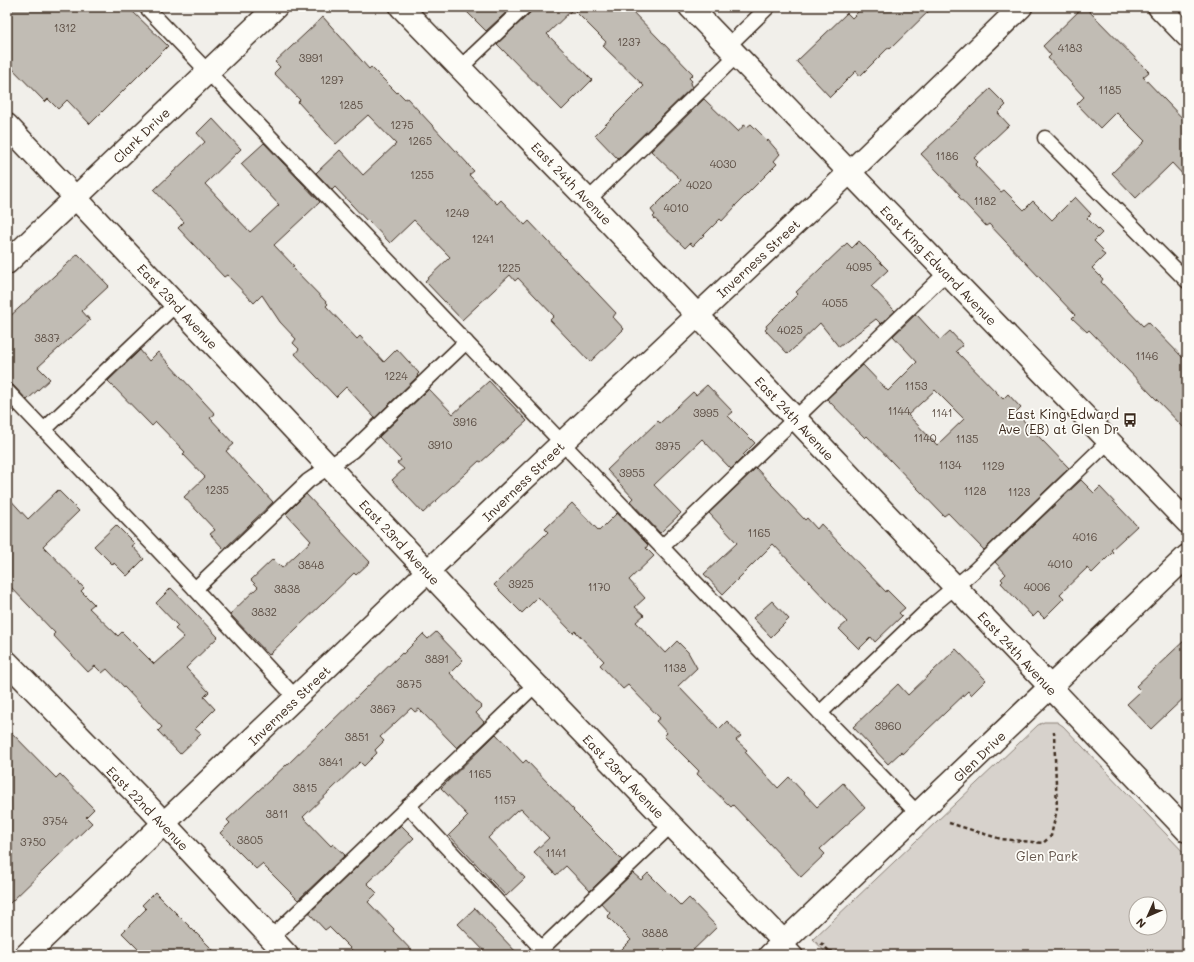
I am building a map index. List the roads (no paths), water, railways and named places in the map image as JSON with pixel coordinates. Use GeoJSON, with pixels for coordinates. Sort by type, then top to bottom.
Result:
{"type":"FeatureCollection","features":[{"type":"Feature","properties":{"kind":"street","name":"Clark Drive"},"geometry":{"type":"LineString","coordinates":[[7,263],[276,7]]}},
{"type":"Feature","properties":{"kind":"street","name":"East 24th Avenue"},"geometry":{"type":"LineString","coordinates":[[401,7],[588,200],[1187,831]]}},
{"type":"Feature","properties":{"kind":"street","name":"East King Edward Avenue"},"geometry":{"type":"LineString","coordinates":[[690,7],[1187,522]]}},
{"type":"Feature","properties":{"kind":"street","name":"Inverness Street"},"geometry":{"type":"LineString","coordinates":[[26,955],[563,442],[850,172],[1021,7]]}},
{"type":"Feature","properties":{"kind":"street"},"geometry":{"type":"LineString","coordinates":[[1159,7],[1187,36]]}},
{"type":"Feature","properties":{"kind":"street","name":"East 23rd Avenue"},"geometry":{"type":"LineString","coordinates":[[7,126],[428,572],[671,825],[784,951]]}},
{"type":"Feature","properties":{"kind":"street","name":"Glen Drive"},"geometry":{"type":"LineString","coordinates":[[784,951],[918,814],[1187,556]]}},
{"type":"Feature","properties":{"kind":"street","name":"East 22nd Avenue"},"geometry":{"type":"LineString","coordinates":[[7,662],[164,824],[287,955]]}},
{"type":"Feature","properties":{"kind":"lane"},"geometry":{"type":"LineString","coordinates":[[146,7],[918,814]]}},
{"type":"Feature","properties":{"kind":"lane"},"geometry":{"type":"LineString","coordinates":[[460,68],[524,7]]}},
{"type":"Feature","properties":{"kind":"lane"},"geometry":{"type":"LineString","coordinates":[[588,200],[733,51],[768,7]]}},
{"type":"Feature","properties":{"kind":"lane"},"geometry":{"type":"LineString","coordinates":[[1045,138],[1187,281]]}},
{"type":"Feature","properties":{"kind":"lane"},"geometry":{"type":"LineString","coordinates":[[662,546],[946,273]]}},
{"type":"Feature","properties":{"kind":"lane"},"geometry":{"type":"LineString","coordinates":[[45,430],[176,304]]}},
{"type":"Feature","properties":{"kind":"lane"},"geometry":{"type":"LineString","coordinates":[[195,589],[308,481],[352,451],[466,342]]}},
{"type":"Feature","properties":{"kind":"lane"},"geometry":{"type":"LineString","coordinates":[[7,390],[296,698]]}},
{"type":"Feature","properties":{"kind":"lane"},"geometry":{"type":"LineString","coordinates":[[820,713],[933,605],[974,571],[1109,441]]}},
{"type":"Feature","properties":{"kind":"lane"},"geometry":{"type":"LineString","coordinates":[[271,938],[536,684]]}},
{"type":"Feature","properties":{"kind":"lane"},"geometry":{"type":"LineString","coordinates":[[408,806],[538,952],[671,825]]}},
{"type":"Feature","properties":{"kind":"place","name":"East King Edward Ave (EB) at Glen Dr"},"geometry":{"type":"Point","coordinates":[1130,420]}},
{"type":"Feature","properties":{"kind":"park label","name":"Glen Park"},"geometry":{"type":"Point","coordinates":[1047,855]}}]}
